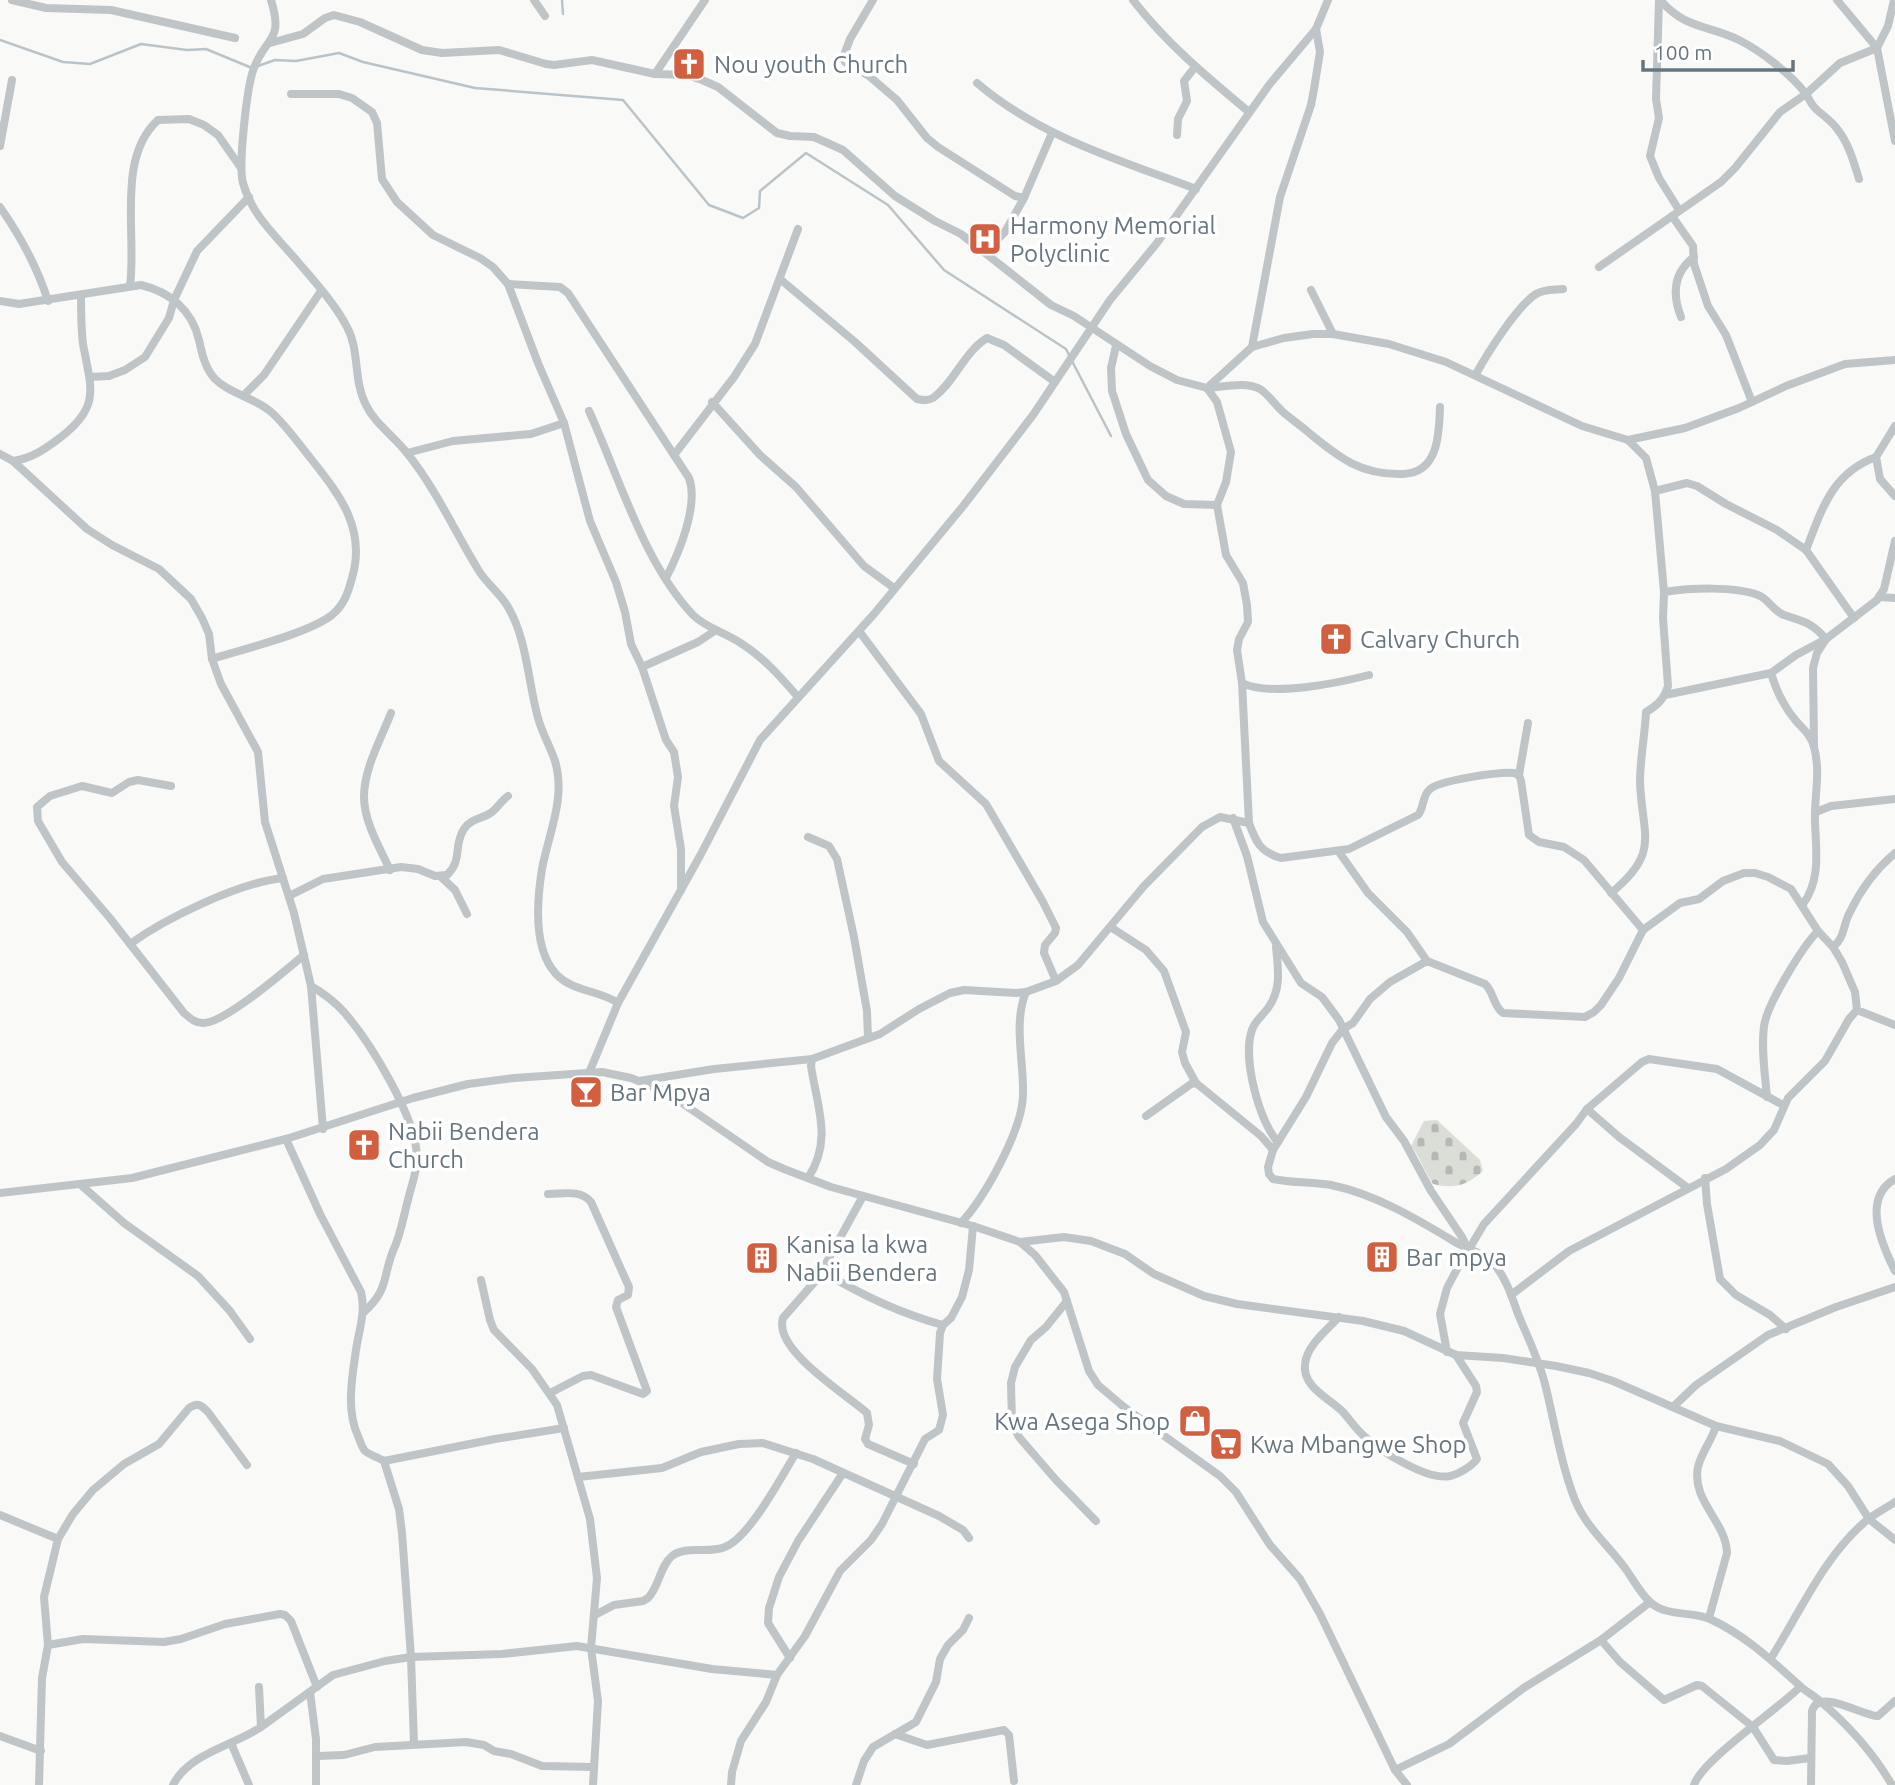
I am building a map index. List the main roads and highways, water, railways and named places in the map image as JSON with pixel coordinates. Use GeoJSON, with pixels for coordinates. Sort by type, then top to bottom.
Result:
{"type":"FeatureCollection","features":[{"type":"Feature","properties":{"kind":"waterway"},"geometry":{"type":"LineString","coordinates":[[562,0],[563,14]]}},
{"type":"Feature","properties":{"kind":"waterway"},"geometry":{"type":"LineString","coordinates":[[0,40],[63,62],[90,64],[141,44],[187,50],[206,49],[252,68]]}},
{"type":"Feature","properties":{"kind":"waterway"},"geometry":{"type":"LineString","coordinates":[[258,66],[275,60],[296,61],[339,53],[363,62],[475,88],[623,100],[709,205],[743,218],[759,208],[760,191],[806,153],[888,205],[944,270],[1066,349],[1069,355]]}},
{"type":"Feature","properties":{"kind":"waterway"},"geometry":{"type":"LineString","coordinates":[[1072,361],[1111,436]]}},
{"type":"Feature","properties":{"kind":"place","name":"Nou youth Church"},"geometry":{"type":"Point","coordinates":[689,64]}},
{"type":"Feature","properties":{"kind":"place","name":"Harmony Memorial Polyclinic"},"geometry":{"type":"Point","coordinates":[985,239]}},
{"type":"Feature","properties":{"kind":"place","name":"Calvary Church"},"geometry":{"type":"Point","coordinates":[1336,639]}},
{"type":"Feature","properties":{"kind":"place","name":"Bar Mpya"},"geometry":{"type":"Point","coordinates":[586,1092]}},
{"type":"Feature","properties":{"kind":"place","name":"Nabii Bendera Church"},"geometry":{"type":"Point","coordinates":[364,1145]}},
{"type":"Feature","properties":{"kind":"place","name":"Bar mpya"},"geometry":{"type":"Point","coordinates":[1382,1257]}},
{"type":"Feature","properties":{"kind":"place","name":"Kanisa la kwa Nabii Bendera"},"geometry":{"type":"Point","coordinates":[762,1258]}},
{"type":"Feature","properties":{"kind":"place","name":"Kwa Asega Shop"},"geometry":{"type":"Point","coordinates":[1195,1421]}},
{"type":"Feature","properties":{"kind":"place","name":"Kwa Mbangwe Shop"},"geometry":{"type":"Point","coordinates":[1226,1444]}}]}
